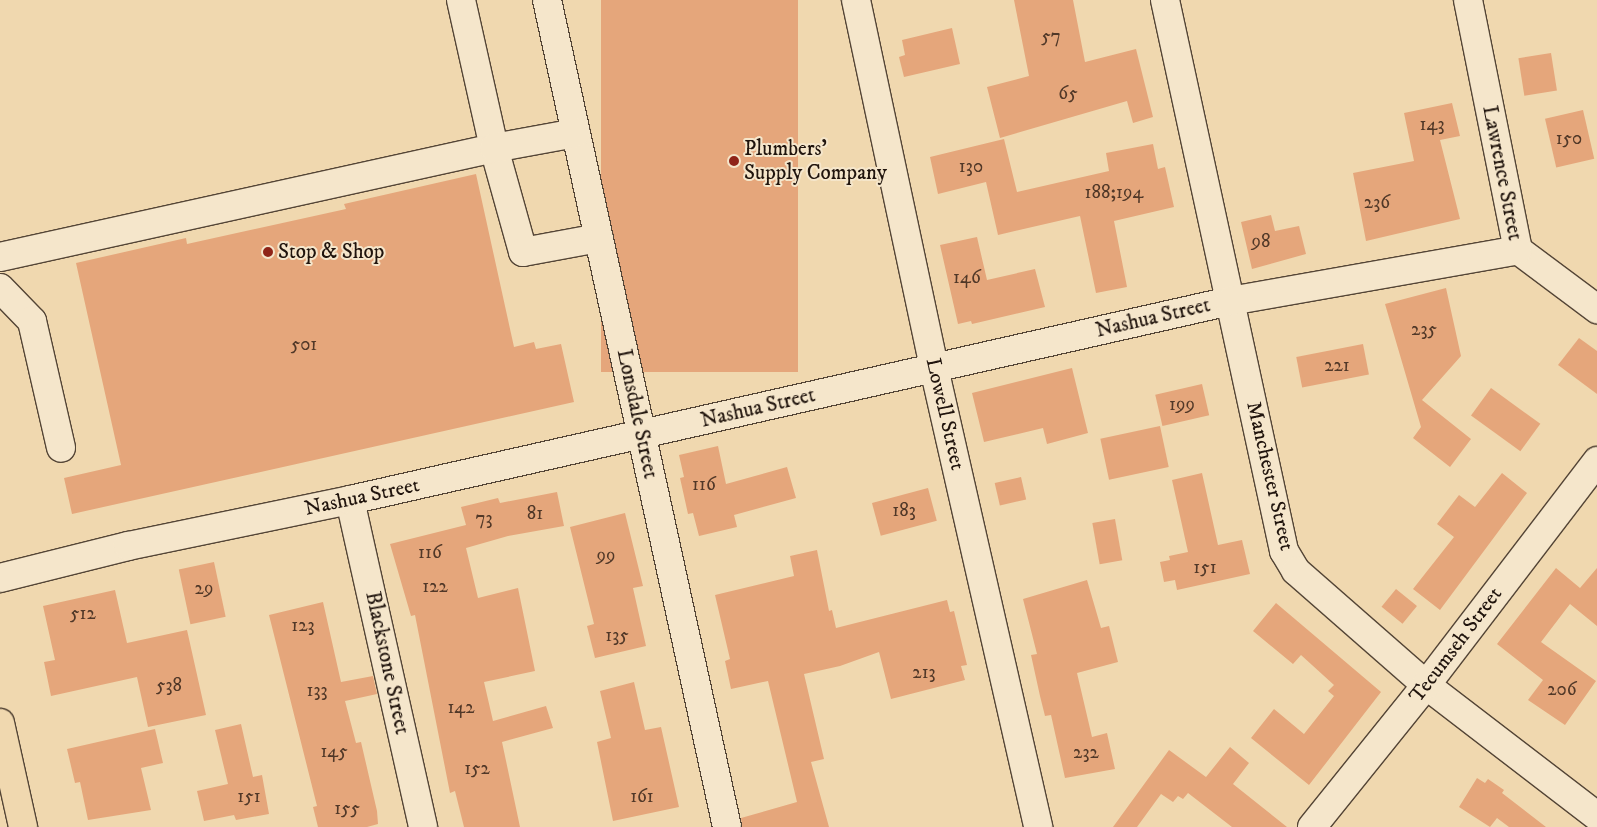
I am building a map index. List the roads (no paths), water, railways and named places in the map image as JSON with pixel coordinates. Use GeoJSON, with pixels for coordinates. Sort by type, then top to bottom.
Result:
{"type":"FeatureCollection","features":[{"type":"Feature","properties":{"kind":"main road"},"geometry":{"type":"LineString","coordinates":[[0,723],[23,827]]}},
{"type":"Feature","properties":{"kind":"street"},"geometry":{"type":"LineString","coordinates":[[461,0],[494,148],[523,252],[599,238]]}},
{"type":"Feature","properties":{"kind":"street","name":"Lonsdale Street"},"geometry":{"type":"LineString","coordinates":[[547,0],[727,827]]}},
{"type":"Feature","properties":{"kind":"street","name":"Lowell Street"},"geometry":{"type":"LineString","coordinates":[[856,0],[934,368],[1038,827]]}},
{"type":"Feature","properties":{"kind":"street","name":"Manchester Street"},"geometry":{"type":"LineString","coordinates":[[1165,0],[1284,551],[1296,571],[1426,685],[1597,816]]}},
{"type":"Feature","properties":{"kind":"street","name":"Lawrence Street"},"geometry":{"type":"LineString","coordinates":[[1468,0],[1518,250],[1597,309]]}},
{"type":"Feature","properties":{"kind":"street"},"geometry":{"type":"LineString","coordinates":[[61,448],[32,321],[1,287],[1,254],[494,148],[576,133]]}},
{"type":"Feature","properties":{"kind":"street","name":"Nashua Street"},"geometry":{"type":"LineString","coordinates":[[0,578],[128,546],[350,500],[1230,301],[1518,250]]}},
{"type":"Feature","properties":{"kind":"street","name":"Tecumseh Street"},"geometry":{"type":"LineString","coordinates":[[1312,827],[1426,685],[1597,461]]}},
{"type":"Feature","properties":{"kind":"street","name":"Blackstone Street"},"geometry":{"type":"LineString","coordinates":[[350,500],[423,827]]}},
{"type":"Feature","properties":{"kind":"place","name":"Plumbers' Supply Company"},"geometry":{"type":"Point","coordinates":[734,161]}},
{"type":"Feature","properties":{"kind":"place","name":"Stop & Shop"},"geometry":{"type":"Point","coordinates":[268,252]}}]}
